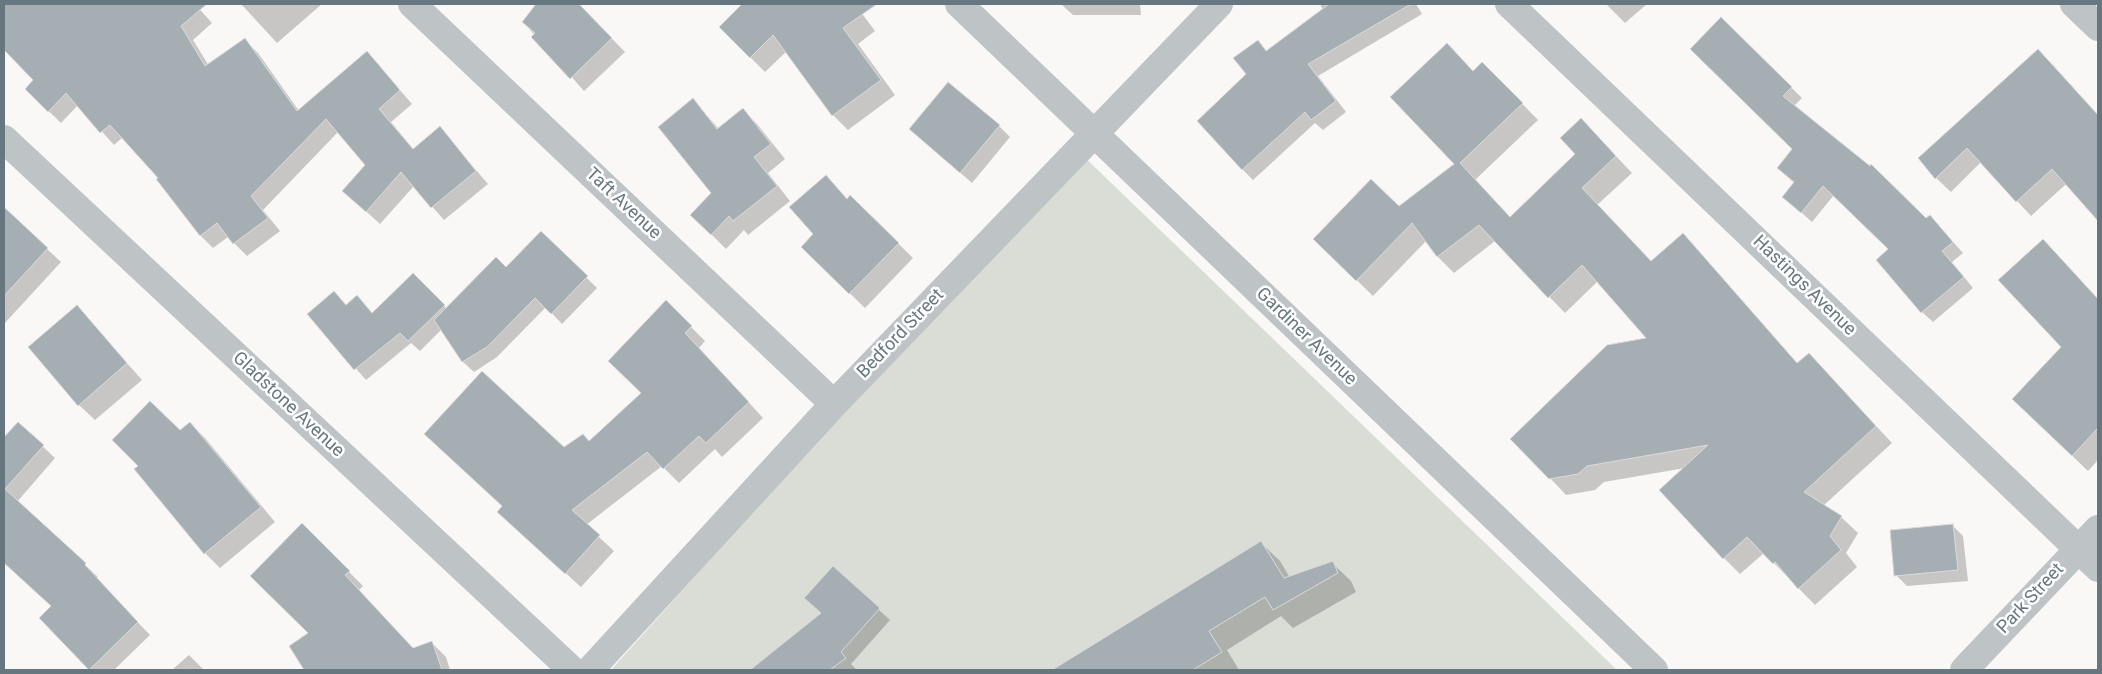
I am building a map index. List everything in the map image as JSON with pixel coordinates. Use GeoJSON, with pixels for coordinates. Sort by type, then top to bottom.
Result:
{"type":"FeatureCollection","features":[{"type":"Feature","properties":{"kind":"street","name":"Taft Avenue"},"geometry":{"type":"LineString","coordinates":[[412,4],[834,404]]}},
{"type":"Feature","properties":{"kind":"street","name":"Gardiner Avenue"},"geometry":{"type":"LineString","coordinates":[[958,4],[1654,670]]}},
{"type":"Feature","properties":{"kind":"street","name":"Bedford Street"},"geometry":{"type":"LineString","coordinates":[[590,670],[834,404],[1219,4]]}},
{"type":"Feature","properties":{"kind":"street","name":"Hastings Avenue"},"geometry":{"type":"LineString","coordinates":[[1509,4],[2098,568]]}},
{"type":"Feature","properties":{"kind":"street"},"geometry":{"type":"LineString","coordinates":[[2074,4],[2098,27]]}},
{"type":"Feature","properties":{"kind":"street","name":"Gladstone Avenue"},"geometry":{"type":"LineString","coordinates":[[4,139],[572,670]]}},
{"type":"Feature","properties":{"kind":"street","name":"Park Street"},"geometry":{"type":"LineString","coordinates":[[1964,670],[2098,529]]}},
{"type":"Feature","properties":{"kind":"shaded area"},"geometry":{"type":"Polygon","coordinates":[[[1077,150],[1617,670],[611,670],[1077,150]]]}},
{"type":"Feature","properties":{"kind":"building"},"geometry":{"type":"Polygon","coordinates":[[[4,4],[207,4],[181,26],[205,66],[245,38],[297,111],[367,51],[400,90],[379,109],[413,149],[440,126],[476,171],[431,208],[401,172],[366,212],[342,191],[365,165],[326,119],[251,196],[268,218],[233,244],[217,223],[200,236],[156,179],[158,178],[110,125],[100,133],[66,93],[48,112],[25,89],[33,80],[4,50],[4,4]]]}},
{"type":"Feature","properties":{"kind":"building"},"geometry":{"type":"Polygon","coordinates":[[[536,4],[579,4],[612,38],[570,79],[531,37],[535,33],[522,22],[536,4]]]}},
{"type":"Feature","properties":{"kind":"building"},"geometry":{"type":"Polygon","coordinates":[[[742,4],[877,4],[843,28],[881,80],[832,116],[773,35],[750,58],[719,27],[742,4]]]}},
{"type":"Feature","properties":{"kind":"building"},"geometry":{"type":"Polygon","coordinates":[[[1329,4],[1411,4],[1308,64],[1336,101],[1311,120],[1305,112],[1242,170],[1197,121],[1246,74],[1233,58],[1258,40],[1266,51],[1329,4]]]}},
{"type":"Feature","properties":{"kind":"building"},"geometry":{"type":"Polygon","coordinates":[[[1721,17],[1792,87],[1783,96],[1870,166],[1871,164],[1926,218],[1930,215],[1953,242],[1942,251],[1964,277],[1921,313],[1876,260],[1888,249],[1823,186],[1801,213],[1782,197],[1794,182],[1777,168],[1792,149],[1690,49],[1721,17]]]}},
{"type":"Feature","properties":{"kind":"building"},"geometry":{"type":"Polygon","coordinates":[[[1447,43],[1473,71],[1482,62],[1523,103],[1460,163],[1510,217],[1575,154],[1560,138],[1581,118],[1616,156],[1582,188],[1651,261],[1683,233],[1797,363],[1809,353],[1876,426],[1804,492],[1842,516],[1830,536],[1841,550],[1798,589],[1775,562],[1773,564],[1747,537],[1723,559],[1659,490],[1708,445],[1587,466],[1578,474],[1549,479],[1510,439],[1607,345],[1646,338],[1582,265],[1548,298],[1479,225],[1437,257],[1412,223],[1356,281],[1313,239],[1371,179],[1399,206],[1454,164],[1390,97],[1447,43]]]}},
{"type":"Feature","properties":{"kind":"building"},"geometry":{"type":"Polygon","coordinates":[[[2038,49],[2098,115],[2098,221],[2052,169],[2016,202],[1967,148],[1935,179],[1918,158],[2038,49]]]}},
{"type":"Feature","properties":{"kind":"building"},"geometry":{"type":"Polygon","coordinates":[[[948,82],[1000,125],[960,173],[909,129],[948,82]]]}},
{"type":"Feature","properties":{"kind":"building"},"geometry":{"type":"Polygon","coordinates":[[[693,98],[717,129],[743,108],[771,144],[754,157],[777,186],[733,221],[729,216],[711,235],[690,215],[711,193],[658,127],[693,98]]]}},
{"type":"Feature","properties":{"kind":"building"},"geometry":{"type":"Polygon","coordinates":[[[826,175],[847,199],[850,195],[899,243],[849,294],[801,247],[813,234],[789,207],[826,175]]]}},
{"type":"Feature","properties":{"kind":"building"},"geometry":{"type":"Polygon","coordinates":[[[4,207],[48,248],[4,296],[4,207]]]}},
{"type":"Feature","properties":{"kind":"building"},"geometry":{"type":"Polygon","coordinates":[[[541,231],[588,276],[551,314],[535,298],[487,347],[462,362],[434,320],[496,257],[506,267],[541,231]]]}},
{"type":"Feature","properties":{"kind":"building"},"geometry":{"type":"Polygon","coordinates":[[[2043,239],[2098,299],[2098,428],[2072,456],[2012,399],[2061,347],[1998,280],[2043,239]]]}},
{"type":"Feature","properties":{"kind":"building"},"geometry":{"type":"Polygon","coordinates":[[[413,273],[445,305],[408,341],[400,333],[354,370],[307,314],[334,291],[346,305],[357,295],[372,313],[413,273]]]}},
{"type":"Feature","properties":{"kind":"building"},"geometry":{"type":"Polygon","coordinates":[[[666,300],[692,326],[685,333],[749,402],[706,443],[699,436],[663,469],[647,452],[572,510],[600,535],[565,574],[497,512],[502,506],[424,434],[482,371],[564,447],[583,434],[589,441],[641,393],[608,361],[666,300]]]}},
{"type":"Feature","properties":{"kind":"building"},"geometry":{"type":"Polygon","coordinates":[[[77,305],[127,363],[78,406],[28,347],[77,305]]]}},
{"type":"Feature","properties":{"kind":"building"},"geometry":{"type":"Polygon","coordinates":[[[150,401],[180,430],[190,422],[261,507],[204,554],[134,469],[138,466],[112,440],[150,401]]]}},
{"type":"Feature","properties":{"kind":"building"},"geometry":{"type":"Polygon","coordinates":[[[18,422],[44,445],[5,489],[86,563],[85,565],[138,622],[89,670],[39,618],[51,606],[4,563],[4,437],[18,422]]]}},
{"type":"Feature","properties":{"kind":"building"},"geometry":{"type":"Polygon","coordinates":[[[302,523],[350,571],[345,575],[413,648],[432,641],[442,670],[304,670],[289,646],[308,633],[250,576],[302,523]]]}},
{"type":"Feature","properties":{"kind":"building"},"geometry":{"type":"Polygon","coordinates":[[[1953,524],[1958,570],[1894,576],[1890,530],[1953,524]]]}},
{"type":"Feature","properties":{"kind":"building"},"geometry":{"type":"Polygon","coordinates":[[[1261,541],[1284,578],[1333,561],[1338,573],[1273,610],[1265,597],[1209,631],[1222,652],[1193,670],[1052,670],[1261,541]]]}},
{"type":"Feature","properties":{"kind":"building"},"geometry":{"type":"Polygon","coordinates":[[[833,566],[880,608],[841,652],[846,658],[830,670],[750,670],[821,613],[804,598],[833,566]]]}}]}
